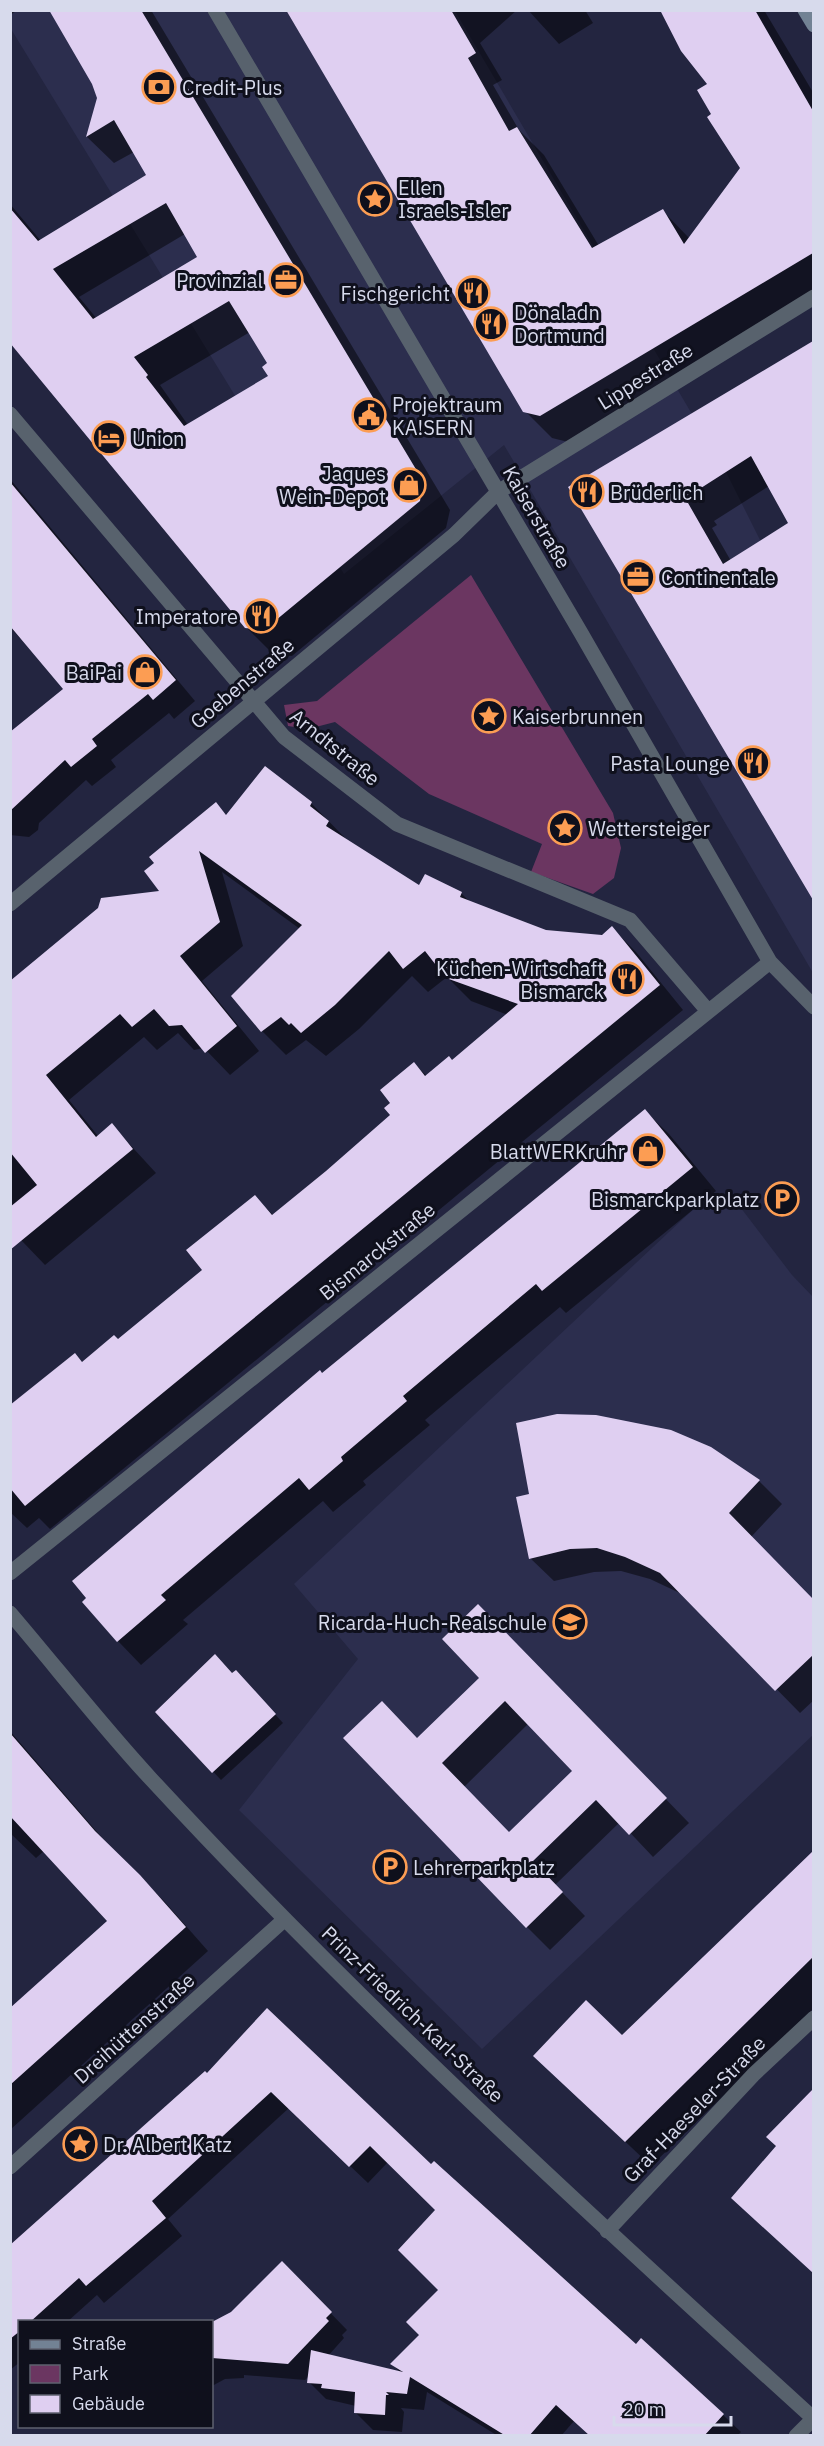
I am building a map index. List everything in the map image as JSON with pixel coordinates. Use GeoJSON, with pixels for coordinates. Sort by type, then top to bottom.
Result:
{"type":"FeatureCollection","features":[{"type":"Feature","properties":{"kind":"main road"},"geometry":{"type":"LineString","coordinates":[[805,10],[813,25]]}},
{"type":"Feature","properties":{"kind":"street","name":"Kaiserstraße"},"geometry":{"type":"LineString","coordinates":[[215,10],[770,962],[813,1007]]}},
{"type":"Feature","properties":{"kind":"street","name":"Lippestraße"},"geometry":{"type":"LineString","coordinates":[[498,492],[813,297]]}},
{"type":"Feature","properties":{"kind":"street","name":"Arndtstraße"},"geometry":{"type":"LineString","coordinates":[[10,414],[284,737],[397,824],[630,920],[708,1011]]}},
{"type":"Feature","properties":{"kind":"street","name":"Goebenstraße"},"geometry":{"type":"LineString","coordinates":[[10,904],[454,535],[498,492]]}},
{"type":"Feature","properties":{"kind":"street","name":"Bismarckstraße"},"geometry":{"type":"LineString","coordinates":[[10,1573],[770,962]]}},
{"type":"Feature","properties":{"kind":"street","name":"Prinz-Friedrich-Karl-Straße"},"geometry":{"type":"LineString","coordinates":[[10,1613],[148,1776],[285,1919],[607,2231],[813,2419]]}},
{"type":"Feature","properties":{"kind":"street","name":"Dreihüttenstraße"},"geometry":{"type":"LineString","coordinates":[[10,2167],[285,1919]]}},
{"type":"Feature","properties":{"kind":"street","name":"Graf-Haeseler-Straße"},"geometry":{"type":"LineString","coordinates":[[607,2231],[753,2075],[813,2018]]}},
{"type":"Feature","properties":{"kind":"street"},"geometry":{"type":"LineString","coordinates":[[796,2436],[813,2419]]}},
{"type":"Feature","properties":{"kind":"shaded area"},"geometry":{"type":"Polygon","coordinates":[[[11,10],[455,11],[726,472],[813,646],[813,973],[504,445],[344,574],[11,29],[11,10]]]}},
{"type":"Feature","properties":{"kind":"shaded area","name":"Ricarda-Huch-Realschule"},"geometry":{"type":"Polygon","coordinates":[[[731,1195],[792,1275],[813,1297],[813,1735],[482,2049],[239,1810],[358,1659],[294,1584],[701,1202],[731,1195]]]}},
{"type":"Feature","properties":{"kind":"green space"},"geometry":{"type":"Polygon","coordinates":[[[471,575],[613,813],[621,848],[614,878],[593,894],[531,872],[542,844],[429,794],[335,722],[308,729],[288,726],[284,705],[317,701],[471,575]]]}},
{"type":"Feature","properties":{"kind":"building"},"geometry":{"type":"Polygon","coordinates":[[[49,10],[141,10],[423,481],[420,501],[264,630],[245,628],[10,343],[10,208],[38,241],[146,175],[114,120],[86,137],[97,98],[92,84],[49,10]],[[166,203],[53,269],[93,319],[197,257],[166,203]],[[229,301],[134,357],[148,375],[146,377],[184,426],[268,376],[262,367],[267,363],[229,301]]]}},
{"type":"Feature","properties":{"kind":"building"},"geometry":{"type":"Polygon","coordinates":[[[286,10],[451,10],[476,53],[468,58],[509,131],[517,127],[592,248],[663,209],[684,244],[740,168],[707,117],[711,114],[697,90],[707,84],[681,51],[660,10],[755,10],[813,111],[813,253],[540,416],[523,412],[286,10]]]}},
{"type":"Feature","properties":{"kind":"building"},"geometry":{"type":"Polygon","coordinates":[[[813,341],[813,900],[568,487],[813,341]],[[751,456],[690,495],[692,500],[688,503],[723,564],[788,523],[751,456]]]}},
{"type":"Feature","properties":{"kind":"building"},"geometry":{"type":"Polygon","coordinates":[[[10,482],[176,680],[153,700],[148,694],[92,739],[97,746],[71,767],[65,760],[10,811],[10,732],[63,689],[10,626],[10,482]]]}},
{"type":"Feature","properties":{"kind":"building"},"geometry":{"type":"Polygon","coordinates":[[[265,766],[312,802],[310,806],[329,821],[326,826],[419,885],[425,874],[462,892],[460,897],[546,930],[602,935],[612,926],[660,985],[25,1506],[10,1488],[10,1405],[75,1353],[82,1362],[114,1335],[118,1339],[202,1270],[186,1250],[255,1195],[272,1215],[326,1171],[390,1115],[384,1108],[390,1103],[380,1090],[414,1062],[425,1076],[449,1056],[452,1060],[518,1004],[446,978],[425,951],[403,969],[389,951],[335,1005],[301,1033],[281,1017],[261,1032],[231,996],[302,925],[199,851],[220,922],[180,956],[237,1026],[205,1053],[182,1025],[169,1026],[154,1009],[132,1027],[120,1014],[46,1075],[96,1137],[112,1123],[133,1149],[10,1250],[10,1207],[37,1185],[10,1152],[10,981],[98,908],[101,898],[159,891],[144,871],[154,863],[149,857],[216,802],[226,815],[265,766]]]}},
{"type":"Feature","properties":{"kind":"building"},"geometry":{"type":"Polygon","coordinates":[[[645,1109],[693,1167],[542,1291],[536,1284],[403,1396],[407,1401],[341,1457],[343,1461],[309,1490],[299,1478],[161,1595],[166,1600],[117,1642],[82,1602],[86,1598],[72,1581],[320,1370],[322,1373],[645,1109]]]}},
{"type":"Feature","properties":{"kind":"building"},"geometry":{"type":"Polygon","coordinates":[[[557,1414],[596,1415],[671,1430],[711,1447],[760,1480],[729,1513],[813,1599],[813,1655],[775,1691],[660,1573],[625,1557],[597,1548],[570,1549],[529,1559],[516,1497],[529,1494],[516,1423],[557,1414]]]}},
{"type":"Feature","properties":{"kind":"building"},"geometry":{"type":"Polygon","coordinates":[[[478,1604],[667,1798],[629,1835],[596,1800],[533,1861],[563,1892],[526,1928],[343,1738],[382,1701],[417,1738],[479,1678],[442,1639],[478,1604]],[[505,1701],[442,1763],[509,1832],[572,1771],[505,1701]]]}},
{"type":"Feature","properties":{"kind":"building"},"geometry":{"type":"Polygon","coordinates":[[[215,1654],[232,1673],[236,1670],[276,1714],[212,1773],[155,1712],[215,1654]]]}},
{"type":"Feature","properties":{"kind":"building"},"geometry":{"type":"Polygon","coordinates":[[[10,1733],[95,1831],[140,1875],[186,1927],[10,2085],[10,2008],[107,1921],[10,1816],[10,1733]]]}},
{"type":"Feature","properties":{"kind":"building"},"geometry":{"type":"Polygon","coordinates":[[[813,1851],[813,1957],[625,2142],[533,2056],[586,2000],[622,2035],[813,1851]]]}},
{"type":"Feature","properties":{"kind":"building"},"geometry":{"type":"Polygon","coordinates":[[[267,2008],[431,2164],[434,2161],[636,2344],[641,2338],[724,2414],[704,2436],[590,2436],[556,2405],[529,2436],[506,2436],[410,2377],[407,2394],[386,2392],[389,2395],[386,2395],[385,2415],[354,2413],[355,2392],[321,2388],[322,2384],[307,2383],[311,2350],[403,2372],[390,2364],[419,2335],[406,2322],[438,2290],[398,2250],[435,2210],[370,2146],[349,2167],[271,2092],[152,2201],[166,2218],[86,2286],[79,2278],[32,2320],[18,2320],[18,2333],[10,2339],[10,2245],[205,2071],[207,2073],[267,2008]]]}},
{"type":"Feature","properties":{"kind":"building"},"geometry":{"type":"Polygon","coordinates":[[[813,2089],[813,2273],[731,2198],[776,2146],[766,2137],[813,2089]]]}},
{"type":"Feature","properties":{"kind":"building"},"geometry":{"type":"Polygon","coordinates":[[[282,2261],[332,2312],[326,2318],[329,2321],[288,2364],[213,2358],[213,2321],[231,2312],[282,2261]]]}},
{"type":"Feature","properties":{"kind":"place","name":"Credit-Plus"},"geometry":{"type":"Point","coordinates":[159,87]}},
{"type":"Feature","properties":{"kind":"place","name":"Ellen Israels-Isler"},"geometry":{"type":"Point","coordinates":[375,199]}},
{"type":"Feature","properties":{"kind":"place","name":"Provinzial"},"geometry":{"type":"Point","coordinates":[286,280]}},
{"type":"Feature","properties":{"kind":"place","name":"Fischgericht"},"geometry":{"type":"Point","coordinates":[473,293]}},
{"type":"Feature","properties":{"kind":"place","name":"Dönaladn Dortmund"},"geometry":{"type":"Point","coordinates":[491,324]}},
{"type":"Feature","properties":{"kind":"place","name":"Projektraum KA!SERN"},"geometry":{"type":"Point","coordinates":[369,415]}},
{"type":"Feature","properties":{"kind":"place","name":"Union"},"geometry":{"type":"Point","coordinates":[109,438]}},
{"type":"Feature","properties":{"kind":"place","name":"Jaques Wein-Depot"},"geometry":{"type":"Point","coordinates":[409,485]}},
{"type":"Feature","properties":{"kind":"place","name":"Brüderlich"},"geometry":{"type":"Point","coordinates":[587,492]}},
{"type":"Feature","properties":{"kind":"place","name":"Continentale"},"geometry":{"type":"Point","coordinates":[638,577]}},
{"type":"Feature","properties":{"kind":"place","name":"Imperatore"},"geometry":{"type":"Point","coordinates":[261,616]}},
{"type":"Feature","properties":{"kind":"place","name":"BaiPai"},"geometry":{"type":"Point","coordinates":[145,672]}},
{"type":"Feature","properties":{"kind":"place","name":"Kaiserbrunnen"},"geometry":{"type":"Point","coordinates":[489,716]}},
{"type":"Feature","properties":{"kind":"place","name":"Pasta Lounge"},"geometry":{"type":"Point","coordinates":[753,763]}},
{"type":"Feature","properties":{"kind":"place","name":"Wettersteiger"},"geometry":{"type":"Point","coordinates":[565,828]}},
{"type":"Feature","properties":{"kind":"place","name":"Küchen-Wirtschaft Bismarck"},"geometry":{"type":"Point","coordinates":[627,979]}},
{"type":"Feature","properties":{"kind":"place","name":"BlattWERKruhr"},"geometry":{"type":"Point","coordinates":[648,1151]}},
{"type":"Feature","properties":{"kind":"place","name":"Bismarckparkplatz"},"geometry":{"type":"Point","coordinates":[782,1199]}},
{"type":"Feature","properties":{"kind":"place","name":"Ricarda-Huch-Realschule"},"geometry":{"type":"Point","coordinates":[570,1622]}},
{"type":"Feature","properties":{"kind":"place","name":"Lehrerparkplatz"},"geometry":{"type":"Point","coordinates":[390,1867]}},
{"type":"Feature","properties":{"kind":"place","name":"Dr. Albert Katz"},"geometry":{"type":"Point","coordinates":[80,2144]}}]}
